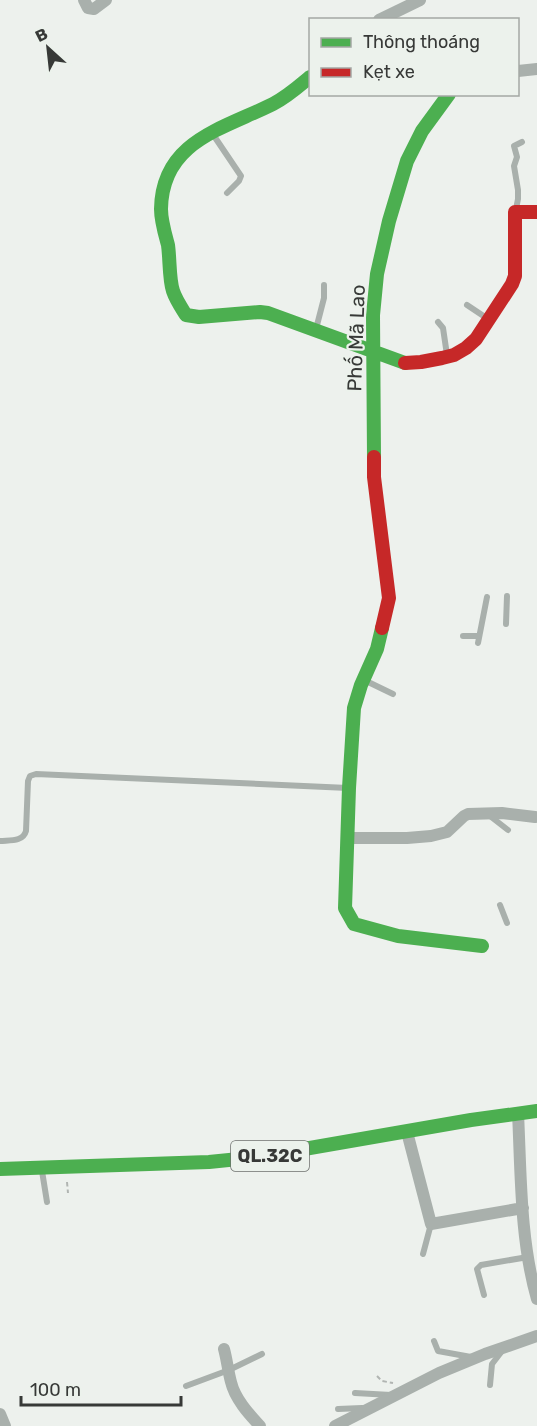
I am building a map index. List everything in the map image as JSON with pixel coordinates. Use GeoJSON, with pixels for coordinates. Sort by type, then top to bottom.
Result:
{"type":"FeatureCollection","features":[{"type":"Feature","properties":{"kind":"main road"},"geometry":{"type":"LineString","coordinates":[[309,78],[275,103],[212,132],[188,147],[173,165],[162,194],[162,225],[170,258],[172,289],[186,315],[199,317],[268,312],[404,363],[448,356],[471,345],[512,284],[515,276],[515,212],[537,212]]}},
{"type":"Feature","properties":{"kind":"main road","name":"Phố Mã Lao"},"geometry":{"type":"LineString","coordinates":[[364,679],[377,649],[389,598],[374,477],[372,350],[377,274],[389,221],[407,161],[422,131],[447,96]]}},
{"type":"Feature","properties":{"kind":"main road"},"geometry":{"type":"LineString","coordinates":[[364,679],[354,708],[345,908],[354,924],[398,936],[482,946]]}},
{"type":"Feature","properties":{"kind":"main road","name":"QL.32C"},"geometry":{"type":"LineString","coordinates":[[0,1169],[209,1162],[258,1157],[537,1111]]}},
{"type":"Feature","properties":{"kind":"street"},"geometry":{"type":"LineString","coordinates":[[84,0],[88,8],[94,9],[106,0]]}},
{"type":"Feature","properties":{"kind":"street"},"geometry":{"type":"LineString","coordinates":[[383,18],[420,0]]}},
{"type":"Feature","properties":{"kind":"street"},"geometry":{"type":"LineString","coordinates":[[519,71],[537,69]]}},
{"type":"Feature","properties":{"kind":"street"},"geometry":{"type":"LineString","coordinates":[[347,838],[431,836],[449,831],[466,815],[502,813],[535,817]]}},
{"type":"Feature","properties":{"kind":"street"},"geometry":{"type":"LineString","coordinates":[[518,1113],[523,1208],[537,1299]]}},
{"type":"Feature","properties":{"kind":"street"},"geometry":{"type":"LineString","coordinates":[[407,1132],[431,1224],[523,1208]]}},
{"type":"Feature","properties":{"kind":"street"},"geometry":{"type":"LineString","coordinates":[[335,1426],[356,1421],[368,1408],[439,1373],[537,1335]]}},
{"type":"Feature","properties":{"kind":"street"},"geometry":{"type":"LineString","coordinates":[[224,1349],[231,1383],[236,1395],[260,1426]]}},
{"type":"Feature","properties":{"kind":"street"},"geometry":{"type":"LineString","coordinates":[[0,1414],[5,1426]]}},
{"type":"Feature","properties":{"kind":"lane"},"geometry":{"type":"LineString","coordinates":[[212,132],[241,176],[227,193]]}},
{"type":"Feature","properties":{"kind":"lane"},"geometry":{"type":"LineString","coordinates":[[515,212],[518,190],[514,165],[517,157],[514,146],[522,142]]}},
{"type":"Feature","properties":{"kind":"lane"},"geometry":{"type":"LineString","coordinates":[[315,329],[324,298],[324,285]]}},
{"type":"Feature","properties":{"kind":"lane"},"geometry":{"type":"LineString","coordinates":[[467,305],[489,320]]}},
{"type":"Feature","properties":{"kind":"lane"},"geometry":{"type":"LineString","coordinates":[[438,322],[443,328],[448,356]]}},
{"type":"Feature","properties":{"kind":"lane"},"geometry":{"type":"LineString","coordinates":[[506,624],[507,596]]}},
{"type":"Feature","properties":{"kind":"lane"},"geometry":{"type":"LineString","coordinates":[[463,636],[479,640],[487,597]]}},
{"type":"Feature","properties":{"kind":"lane"},"geometry":{"type":"LineString","coordinates":[[364,679],[393,694]]}},
{"type":"Feature","properties":{"kind":"lane"},"geometry":{"type":"LineString","coordinates":[[0,841],[25,836],[28,781],[30,776],[36,774],[349,788]]}},
{"type":"Feature","properties":{"kind":"lane"},"geometry":{"type":"LineString","coordinates":[[488,813],[508,831]]}},
{"type":"Feature","properties":{"kind":"lane"},"geometry":{"type":"LineString","coordinates":[[500,905],[507,923]]}},
{"type":"Feature","properties":{"kind":"lane"},"geometry":{"type":"LineString","coordinates":[[42,1168],[47,1202]]}},
{"type":"Feature","properties":{"kind":"lane"},"geometry":{"type":"LineString","coordinates":[[423,1254],[431,1224]]}},
{"type":"Feature","properties":{"kind":"lane"},"geometry":{"type":"LineString","coordinates":[[484,1295],[478,1267],[531,1259]]}},
{"type":"Feature","properties":{"kind":"lane"},"geometry":{"type":"LineString","coordinates":[[434,1341],[438,1351],[477,1358]]}},
{"type":"Feature","properties":{"kind":"lane"},"geometry":{"type":"LineString","coordinates":[[490,1385],[492,1364],[506,1347]]}},
{"type":"Feature","properties":{"kind":"lane"},"geometry":{"type":"LineString","coordinates":[[186,1386],[229,1370],[262,1354]]}},
{"type":"Feature","properties":{"kind":"lane"},"geometry":{"type":"LineString","coordinates":[[355,1393],[395,1395]]}},
{"type":"Feature","properties":{"kind":"lane"},"geometry":{"type":"LineString","coordinates":[[338,1409],[368,1408]]}},
{"type":"Feature","properties":{"kind":"traffic: fast"},"geometry":{"type":"LineString","coordinates":[[309,78],[278,101],[199,140],[184,152],[172,167],[164,186],[161,209],[173,291],[186,315],[199,317],[268,313],[405,363]]}},
{"type":"Feature","properties":{"kind":"traffic: fast"},"geometry":{"type":"LineString","coordinates":[[374,457],[373,315],[377,274],[389,221],[407,161],[422,131],[448,96]]}},
{"type":"Feature","properties":{"kind":"traffic: fast"},"geometry":{"type":"LineString","coordinates":[[382,628],[377,649],[361,685],[354,708],[345,908],[354,924],[398,936],[482,946]]}},
{"type":"Feature","properties":{"kind":"traffic: fast"},"geometry":{"type":"LineString","coordinates":[[0,1169],[209,1162],[258,1157],[471,1120],[537,1111]]}},
{"type":"Feature","properties":{"kind":"traffic: jam"},"geometry":{"type":"LineString","coordinates":[[405,363],[454,355],[476,339],[515,276],[515,212],[537,212]]}},
{"type":"Feature","properties":{"kind":"traffic: jam"},"geometry":{"type":"LineString","coordinates":[[374,457],[374,477],[389,598],[382,628]]}}]}
